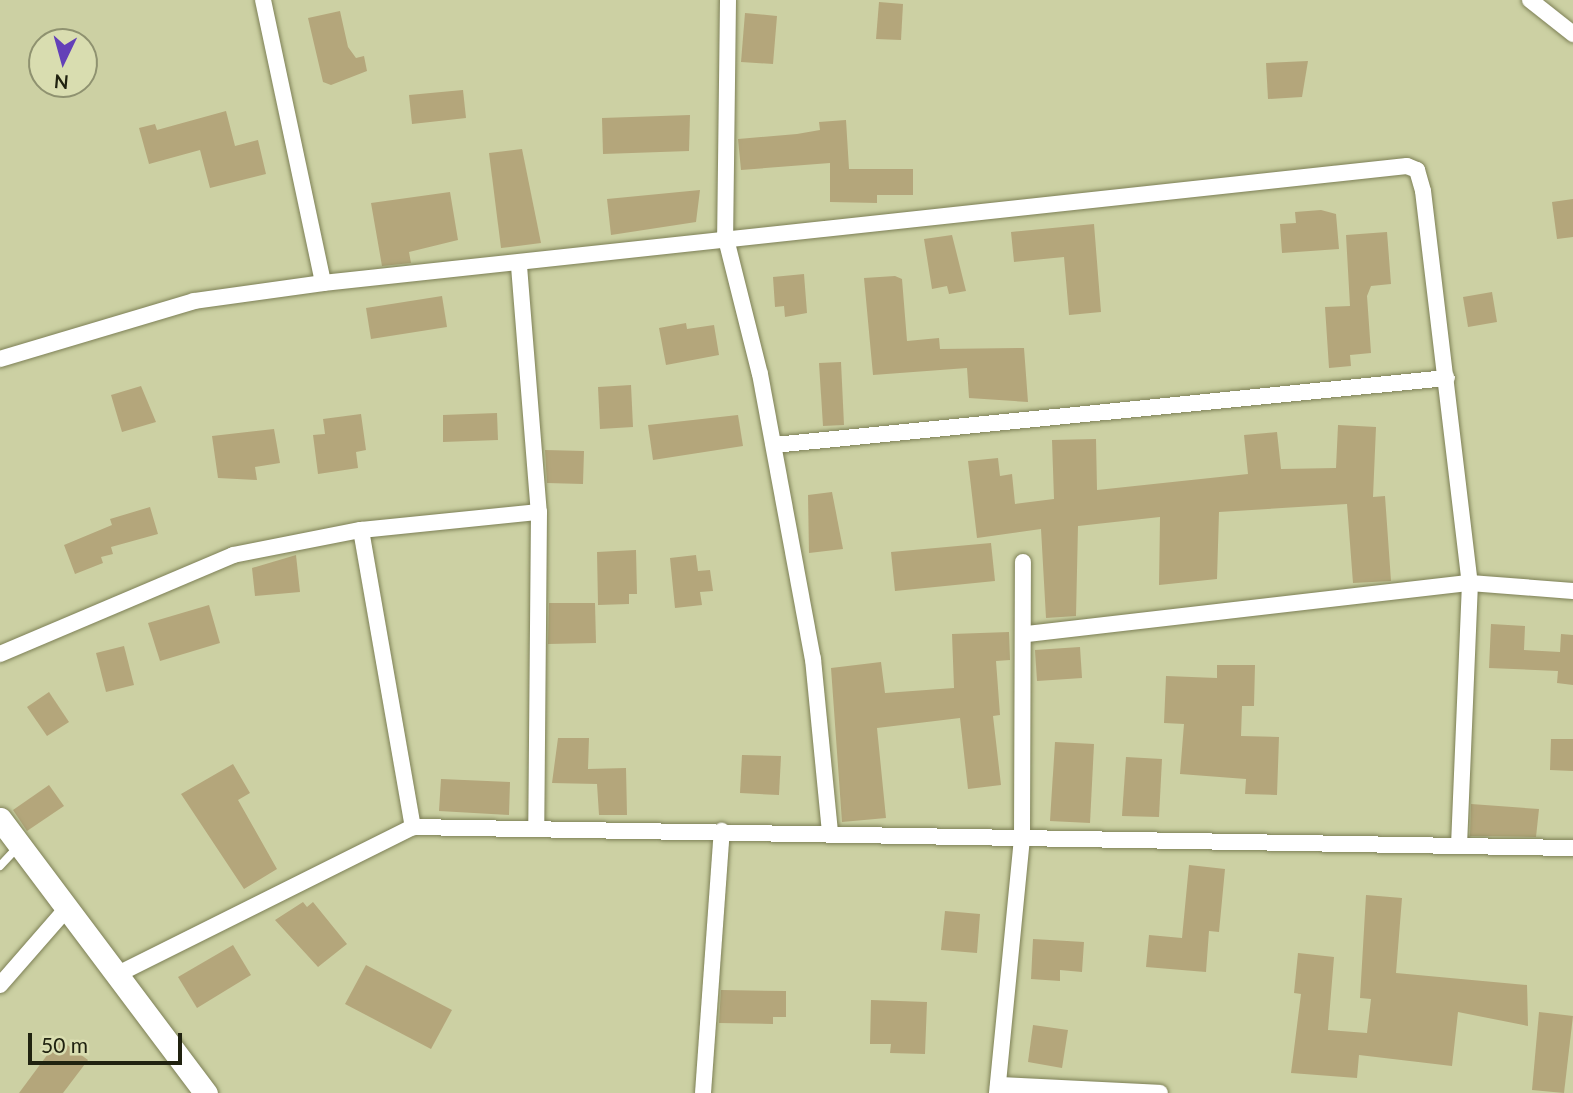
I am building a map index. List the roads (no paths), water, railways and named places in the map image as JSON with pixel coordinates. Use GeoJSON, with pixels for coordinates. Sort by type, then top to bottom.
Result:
{"type":"FeatureCollection","features":[{"type":"Feature","properties":{"kind":"main road"},"geometry":{"type":"LineString","coordinates":[[0,819],[205,1093]]}},
{"type":"Feature","properties":{"kind":"street"},"geometry":{"type":"LineString","coordinates":[[262,0],[323,283]]}},
{"type":"Feature","properties":{"kind":"street"},"geometry":{"type":"LineString","coordinates":[[728,0],[725,235],[774,445],[813,659],[830,831]]}},
{"type":"Feature","properties":{"kind":"street"},"geometry":{"type":"LineString","coordinates":[[1530,0],[1573,34]]}},
{"type":"Feature","properties":{"kind":"street"},"geometry":{"type":"LineString","coordinates":[[0,359],[194,301],[323,283],[519,266],[725,235],[1408,166],[1417,170],[1423,191],[1470,583],[1459,846]]}},
{"type":"Feature","properties":{"kind":"street"},"geometry":{"type":"LineString","coordinates":[[519,266],[538,512],[536,829]]}},
{"type":"Feature","properties":{"kind":"street"},"geometry":{"type":"LineString","coordinates":[[774,445],[1447,378]]}},
{"type":"Feature","properties":{"kind":"street"},"geometry":{"type":"LineString","coordinates":[[0,653],[233,555],[361,530],[538,512]]}},
{"type":"Feature","properties":{"kind":"street"},"geometry":{"type":"LineString","coordinates":[[361,530],[413,827]]}},
{"type":"Feature","properties":{"kind":"street"},"geometry":{"type":"LineString","coordinates":[[1023,562],[1027,634],[1022,836],[998,1089],[1160,1093]]}},
{"type":"Feature","properties":{"kind":"street"},"geometry":{"type":"LineString","coordinates":[[1027,634],[1470,583],[1573,591]]}},
{"type":"Feature","properties":{"kind":"street"},"geometry":{"type":"LineString","coordinates":[[118,974],[413,827],[830,831],[1573,848]]}},
{"type":"Feature","properties":{"kind":"street"},"geometry":{"type":"LineString","coordinates":[[703,1093],[722,831]]}},
{"type":"Feature","properties":{"kind":"street"},"geometry":{"type":"LineString","coordinates":[[0,985],[68,907]]}},
{"type":"Feature","properties":{"kind":"lane"},"geometry":{"type":"LineString","coordinates":[[0,866],[20,845]]}}]}
